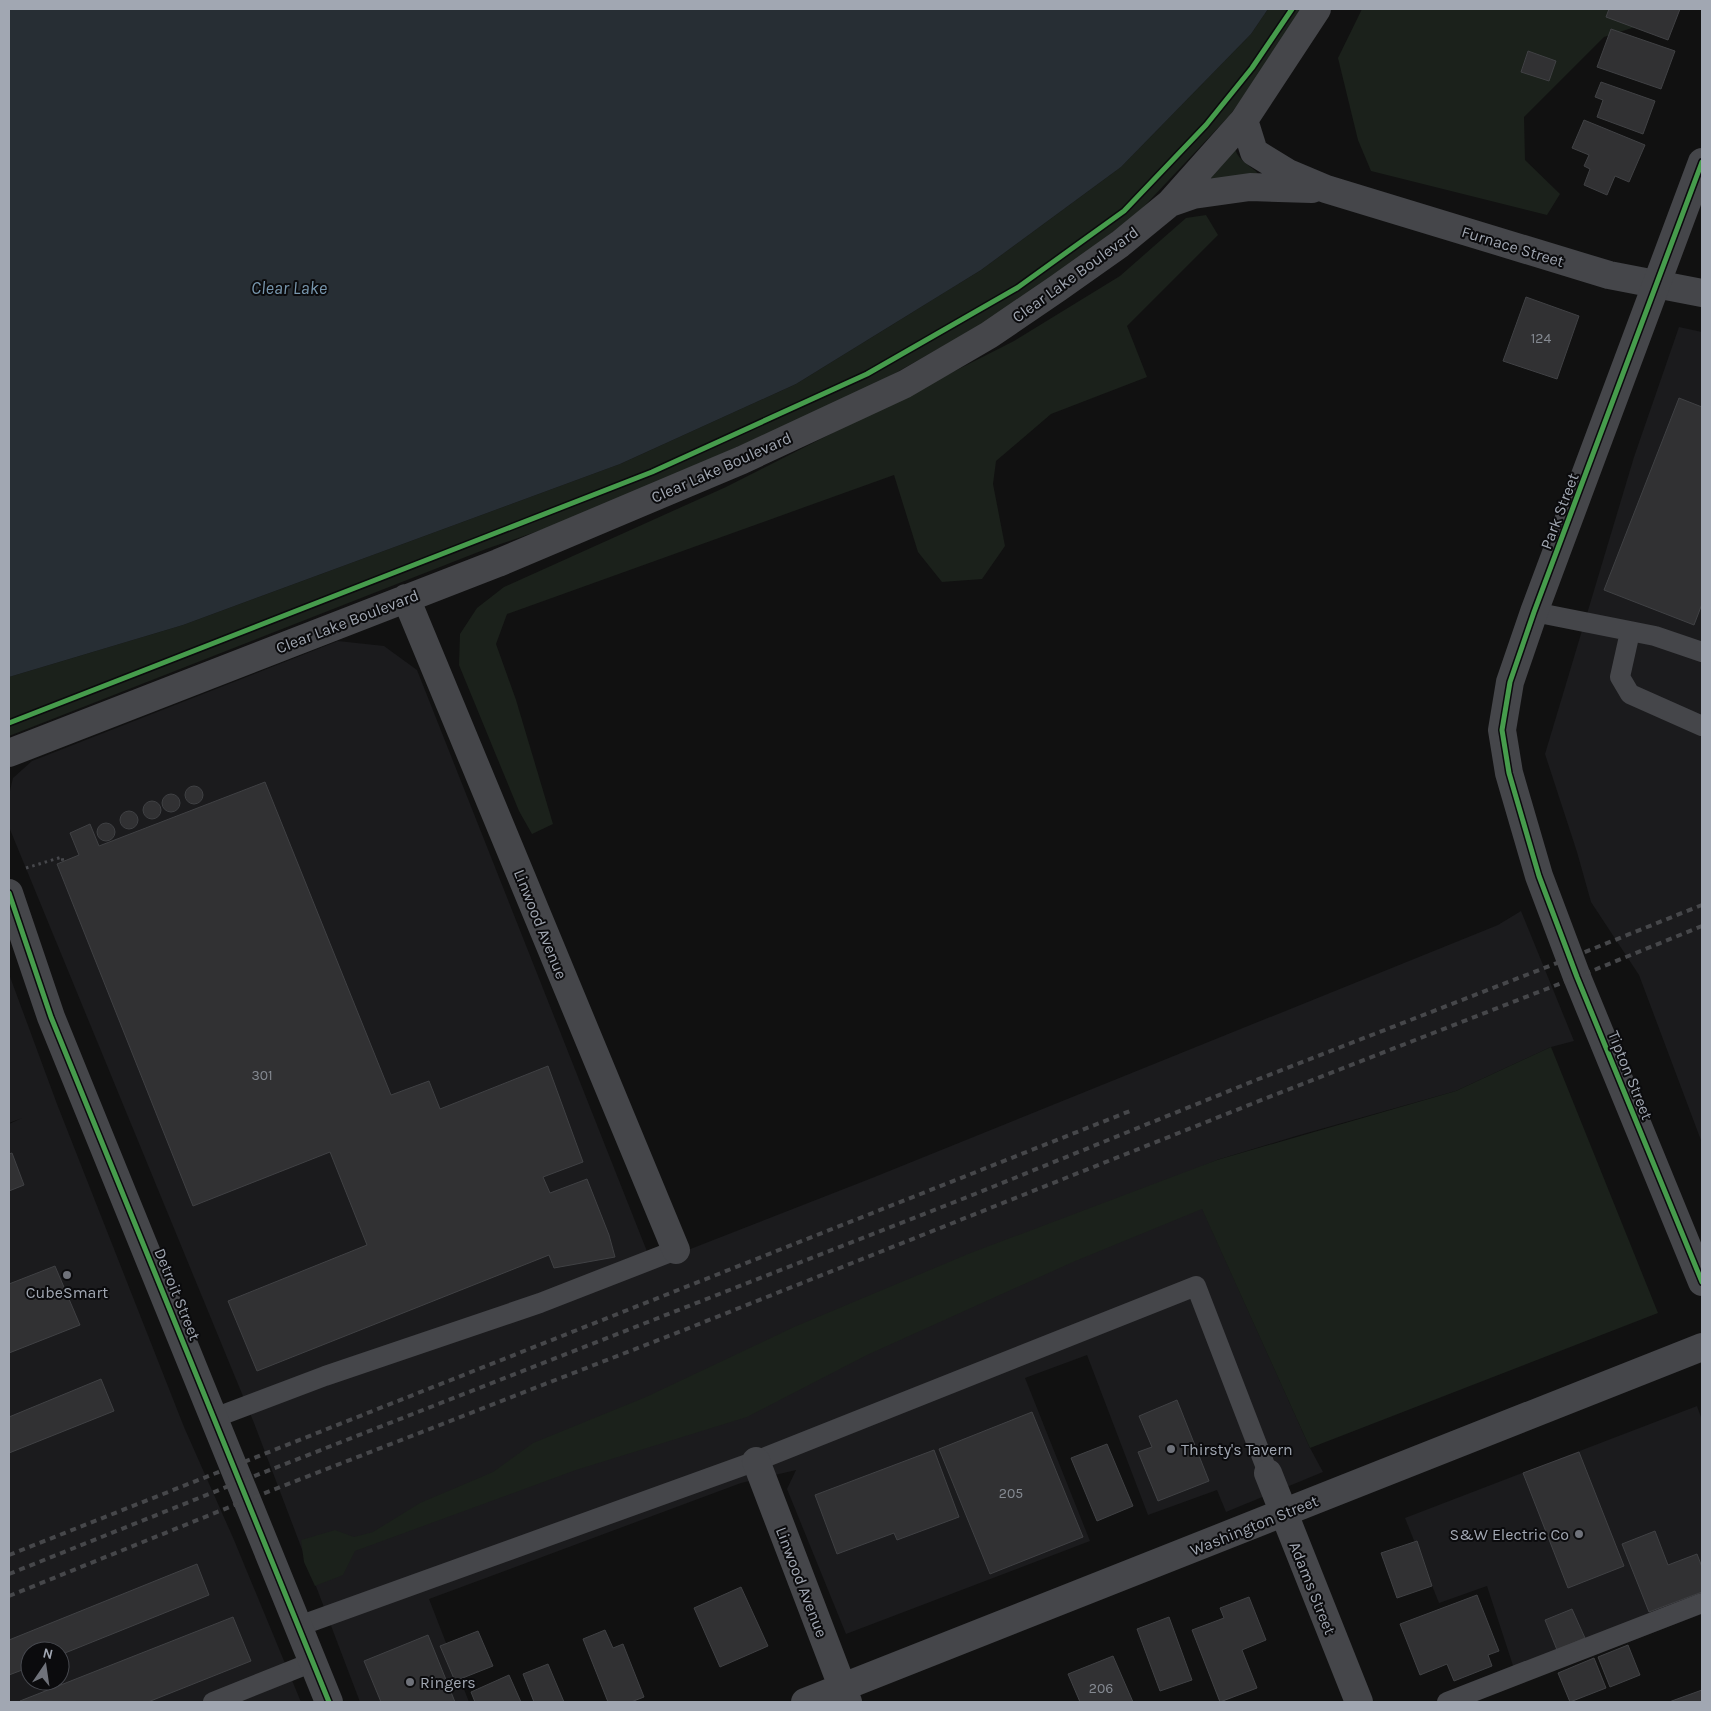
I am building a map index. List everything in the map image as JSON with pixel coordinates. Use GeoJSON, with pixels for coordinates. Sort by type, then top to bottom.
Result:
{"type":"FeatureCollection","features":[{"type":"Feature","properties":{"kind":"street","name":"Clear Lake Boulevard"},"geometry":{"type":"LineString","coordinates":[[9,753],[498,563],[742,460],[905,384],[989,335],[1058,288],[1120,244],[1170,203],[1244,120],[1317,9]]}},
{"type":"Feature","properties":{"kind":"street","name":"Furnace Street"},"geometry":{"type":"LineString","coordinates":[[1244,120],[1254,152],[1288,174],[1326,189],[1596,272],[1702,293]]}},
{"type":"Feature","properties":{"kind":"street","name":"Park Street"},"geometry":{"type":"LineString","coordinates":[[1539,876],[1509,773],[1502,730],[1510,682],[1534,612],[1702,162]]}},
{"type":"Feature","properties":{"kind":"street","name":"Furnace Street"},"geometry":{"type":"LineString","coordinates":[[1170,203],[1194,195],[1250,187],[1326,189]]}},
{"type":"Feature","properties":{"kind":"street","name":"Linwood Avenue"},"geometry":{"type":"LineString","coordinates":[[406,598],[676,1250]]}},
{"type":"Feature","properties":{"kind":"street","name":"Tipton Street"},"geometry":{"type":"LineString","coordinates":[[1539,876],[1580,986],[1702,1282]]}},
{"type":"Feature","properties":{"kind":"street","name":"Detroit Street"},"geometry":{"type":"LineString","coordinates":[[9,893],[51,1016],[329,1702]]}},
{"type":"Feature","properties":{"kind":"street","name":"Washington Street"},"geometry":{"type":"LineString","coordinates":[[805,1702],[845,1695],[1283,1514],[1702,1347]]}},
{"type":"Feature","properties":{"kind":"street","name":"Linwood Avenue"},"geometry":{"type":"LineString","coordinates":[[756,1461],[845,1695]]}},
{"type":"Feature","properties":{"kind":"street","name":"Adams Street"},"geometry":{"type":"LineString","coordinates":[[1268,1473],[1359,1702]]}},
{"type":"Feature","properties":{"kind":"lane"},"geometry":{"type":"LineString","coordinates":[[1534,612],[1655,636],[1702,652]]}},
{"type":"Feature","properties":{"kind":"lane"},"geometry":{"type":"LineString","coordinates":[[1630,632],[1620,677],[1630,694],[1702,726]]}},
{"type":"Feature","properties":{"kind":"lane"},"geometry":{"type":"LineString","coordinates":[[214,1418],[325,1376],[540,1303],[676,1250]]}},
{"type":"Feature","properties":{"kind":"lane"},"geometry":{"type":"LineString","coordinates":[[299,1626],[756,1461],[1196,1286],[1268,1473]]}},
{"type":"Feature","properties":{"kind":"lane"},"geometry":{"type":"LineString","coordinates":[[1447,1702],[1702,1603]]}},
{"type":"Feature","properties":{"kind":"lane"},"geometry":{"type":"LineString","coordinates":[[214,1702],[313,1662]]}},
{"type":"Feature","properties":{"kind":"path"},"geometry":{"type":"LineString","coordinates":[[22,870],[62,857],[63,862]]}},
{"type":"Feature","properties":{"kind":"shaded area"},"geometry":{"type":"Polygon","coordinates":[[[1268,9],[1305,9],[1279,49],[1230,115],[1136,215],[1007,310],[869,388],[590,513],[486,549],[9,736],[9,677],[183,625],[620,464],[796,384],[981,270],[1121,167],[1251,34],[1268,9]]]}},
{"type":"Feature","properties":{"kind":"shaded area"},"geometry":{"type":"Polygon","coordinates":[[[1362,9],[1665,9],[1663,18],[1604,37],[1524,117],[1525,160],[1560,194],[1547,215],[1371,171],[1358,140],[1338,58],[1362,9]]]}},
{"type":"Feature","properties":{"kind":"shaded area"},"geometry":{"type":"Polygon","coordinates":[[[1234,147],[1241,159],[1258,174],[1206,183],[1234,147]]]}},
{"type":"Feature","properties":{"kind":"shaded area"},"geometry":{"type":"Polygon","coordinates":[[[1206,215],[1218,235],[1127,326],[1147,377],[1051,414],[996,461],[993,484],[1005,546],[982,579],[942,582],[918,552],[894,475],[507,614],[496,644],[516,700],[553,824],[532,834],[519,811],[459,665],[460,634],[477,608],[504,587],[726,487],[1014,341],[1120,276],[1186,218],[1206,215]]]}},
{"type":"Feature","properties":{"kind":"shaded area"},"geometry":{"type":"Polygon","coordinates":[[[1679,327],[1702,332],[1702,1143],[1639,975],[1591,902],[1545,754],[1634,457],[1679,327]]]}},
{"type":"Feature","properties":{"kind":"shaded area"},"geometry":{"type":"Polygon","coordinates":[[[338,641],[384,646],[417,670],[652,1264],[872,1178],[1498,925],[1521,911],[1574,1041],[1551,1047],[1456,1091],[1296,1136],[1217,1160],[1191,1171],[1202,1208],[1310,1448],[1323,1472],[1226,1512],[1217,1490],[1148,1515],[1087,1355],[1025,1378],[1090,1541],[846,1634],[787,1489],[796,1470],[741,1483],[429,1599],[469,1702],[360,1702],[254,1423],[9,827],[9,795],[13,778],[32,761],[338,641]]]}},
{"type":"Feature","properties":{"kind":"shaded area"},"geometry":{"type":"Polygon","coordinates":[[[9,974],[57,1104],[184,1427],[234,1540],[301,1702],[9,1702],[9,1124],[22,1118],[9,1123],[9,974]]]}},
{"type":"Feature","properties":{"kind":"shaded area"},"geometry":{"type":"Polygon","coordinates":[[[1551,1047],[1658,1313],[1310,1448],[1202,1209],[1073,1262],[867,1355],[747,1417],[576,1470],[355,1551],[343,1575],[315,1586],[304,1562],[301,1540],[335,1530],[354,1537],[373,1532],[420,1503],[493,1472],[533,1443],[646,1397],[794,1327],[968,1254],[1217,1160],[1456,1091],[1551,1047]]]}},
{"type":"Feature","properties":{"kind":"shaded area"},"geometry":{"type":"Polygon","coordinates":[[[1697,1406],[1702,1420],[1702,1614],[1519,1684],[1487,1586],[1439,1603],[1405,1518],[1697,1406]]]}},
{"type":"Feature","properties":{"kind":"water","name":"Clear Lake"},"geometry":{"type":"Polygon","coordinates":[[[9,9],[1268,9],[1251,34],[1121,167],[981,270],[796,384],[620,464],[183,625],[9,677],[9,9]]]}},
{"type":"Feature","properties":{"kind":"building"},"geometry":{"type":"Polygon","coordinates":[[[1609,9],[1680,9],[1668,40],[1606,17],[1609,9]]]}},
{"type":"Feature","properties":{"kind":"building"},"geometry":{"type":"Polygon","coordinates":[[[1611,29],[1675,51],[1661,89],[1597,67],[1611,29]]]}},
{"type":"Feature","properties":{"kind":"building"},"geometry":{"type":"Polygon","coordinates":[[[1528,51],[1556,61],[1549,81],[1521,72],[1528,51]]]}},
{"type":"Feature","properties":{"kind":"building"},"geometry":{"type":"Polygon","coordinates":[[[1601,82],[1655,101],[1643,134],[1597,117],[1603,100],[1595,97],[1601,82]]]}},
{"type":"Feature","properties":{"kind":"building"},"geometry":{"type":"Polygon","coordinates":[[[1584,120],[1645,145],[1629,182],[1615,176],[1607,195],[1584,185],[1590,169],[1584,166],[1589,155],[1572,148],[1584,120]]]}},
{"type":"Feature","properties":{"kind":"building"},"geometry":{"type":"Polygon","coordinates":[[[1526,297],[1579,316],[1557,379],[1503,361],[1526,297]]]}},
{"type":"Feature","properties":{"kind":"building"},"geometry":{"type":"Polygon","coordinates":[[[1679,398],[1702,407],[1702,604],[1694,625],[1604,590],[1679,398]]]}},
{"type":"Feature","properties":{"kind":"building"},"geometry":{"type":"Polygon","coordinates":[[[265,782],[391,1095],[429,1081],[440,1109],[548,1066],[583,1162],[543,1177],[550,1193],[587,1179],[609,1235],[615,1257],[554,1268],[549,1255],[257,1371],[228,1301],[367,1245],[330,1152],[193,1206],[57,864],[79,855],[70,833],[90,824],[99,846],[265,782]]]}},
{"type":"Feature","properties":{"kind":"building"},"geometry":{"type":"Polygon","coordinates":[[[190,786],[198,786],[203,791],[201,802],[190,804],[185,799],[185,791],[190,786]]]}},
{"type":"Feature","properties":{"kind":"building"},"geometry":{"type":"Polygon","coordinates":[[[167,794],[175,794],[180,799],[178,810],[167,812],[162,807],[162,799],[167,794]]]}},
{"type":"Feature","properties":{"kind":"building"},"geometry":{"type":"Polygon","coordinates":[[[148,801],[156,801],[161,806],[159,817],[148,819],[143,814],[143,806],[148,801]]]}},
{"type":"Feature","properties":{"kind":"building"},"geometry":{"type":"Polygon","coordinates":[[[125,811],[133,811],[138,816],[136,827],[125,829],[120,824],[120,816],[125,811]]]}},
{"type":"Feature","properties":{"kind":"building"},"geometry":{"type":"Polygon","coordinates":[[[102,823],[110,823],[115,828],[113,839],[102,841],[97,836],[97,828],[102,823]]]}},
{"type":"Feature","properties":{"kind":"building"},"geometry":{"type":"Polygon","coordinates":[[[12,1153],[24,1185],[9,1191],[9,1154],[12,1153]]]}},
{"type":"Feature","properties":{"kind":"building"},"geometry":{"type":"Polygon","coordinates":[[[55,1266],[80,1325],[9,1353],[9,1284],[55,1266]]]}},
{"type":"Feature","properties":{"kind":"building"},"geometry":{"type":"Polygon","coordinates":[[[101,1379],[114,1411],[9,1453],[9,1417],[101,1379]]]}},
{"type":"Feature","properties":{"kind":"building","name":"Thirsty's Tavern"},"geometry":{"type":"Polygon","coordinates":[[[1177,1400],[1209,1481],[1158,1501],[1138,1452],[1152,1447],[1139,1416],[1177,1400]]]}},
{"type":"Feature","properties":{"kind":"building"},"geometry":{"type":"Polygon","coordinates":[[[1032,1412],[1083,1537],[990,1574],[939,1449],[1032,1412]]]}},
{"type":"Feature","properties":{"kind":"building"},"geometry":{"type":"Polygon","coordinates":[[[1107,1444],[1133,1506],[1097,1521],[1071,1458],[1107,1444]]]}},
{"type":"Feature","properties":{"kind":"building"},"geometry":{"type":"Polygon","coordinates":[[[934,1450],[959,1517],[897,1540],[894,1533],[837,1554],[815,1495],[934,1450]]]}},
{"type":"Feature","properties":{"kind":"building","name":"S&W Electric Co"},"geometry":{"type":"Polygon","coordinates":[[[1579,1452],[1624,1566],[1568,1588],[1523,1473],[1579,1452]]]}},
{"type":"Feature","properties":{"kind":"building"},"geometry":{"type":"Polygon","coordinates":[[[1655,1531],[1668,1565],[1697,1554],[1702,1567],[1702,1592],[1649,1612],[1622,1544],[1655,1531]]]}},
{"type":"Feature","properties":{"kind":"building"},"geometry":{"type":"Polygon","coordinates":[[[1417,1541],[1432,1586],[1397,1598],[1381,1553],[1417,1541]]]}},
{"type":"Feature","properties":{"kind":"building"},"geometry":{"type":"Polygon","coordinates":[[[197,1564],[209,1595],[70,1651],[70,1641],[20,1641],[20,1671],[9,1675],[9,1640],[197,1564]]]}},
{"type":"Feature","properties":{"kind":"building"},"geometry":{"type":"Polygon","coordinates":[[[741,1587],[768,1646],[720,1667],[694,1608],[741,1587]]]}},
{"type":"Feature","properties":{"kind":"building"},"geometry":{"type":"Polygon","coordinates":[[[1477,1595],[1499,1651],[1488,1655],[1492,1666],[1454,1681],[1447,1664],[1420,1675],[1400,1624],[1477,1595]]]}},
{"type":"Feature","properties":{"kind":"building"},"geometry":{"type":"Polygon","coordinates":[[[1249,1597],[1266,1640],[1242,1650],[1257,1688],[1220,1702],[1192,1630],[1224,1618],[1220,1608],[1249,1597]]]}},
{"type":"Feature","properties":{"kind":"building"},"geometry":{"type":"Polygon","coordinates":[[[1572,1609],[1585,1638],[1557,1650],[1545,1620],[1572,1609]]]}},
{"type":"Feature","properties":{"kind":"building"},"geometry":{"type":"Polygon","coordinates":[[[233,1617],[251,1661],[148,1702],[20,1701],[45,1691],[70,1691],[70,1681],[233,1617]]]}},
{"type":"Feature","properties":{"kind":"building"},"geometry":{"type":"Polygon","coordinates":[[[1169,1617],[1192,1680],[1160,1691],[1137,1629],[1169,1617]]]}},
{"type":"Feature","properties":{"kind":"building"},"geometry":{"type":"Polygon","coordinates":[[[605,1630],[613,1648],[623,1644],[644,1697],[631,1702],[608,1702],[583,1639],[605,1630]]]}},
{"type":"Feature","properties":{"kind":"building"},"geometry":{"type":"Polygon","coordinates":[[[478,1631],[493,1666],[455,1681],[440,1646],[478,1631]]]}},
{"type":"Feature","properties":{"kind":"building","name":"Ringers"},"geometry":{"type":"Polygon","coordinates":[[[428,1635],[455,1702],[381,1702],[364,1661],[428,1635]]]}},
{"type":"Feature","properties":{"kind":"building"},"geometry":{"type":"Polygon","coordinates":[[[1628,1645],[1640,1675],[1610,1687],[1598,1657],[1628,1645]]]}},
{"type":"Feature","properties":{"kind":"building"},"geometry":{"type":"Polygon","coordinates":[[[1113,1656],[1133,1702],[1080,1702],[1068,1674],[1113,1656]]]}},
{"type":"Feature","properties":{"kind":"building"},"geometry":{"type":"Polygon","coordinates":[[[1594,1658],[1606,1688],[1570,1702],[1558,1673],[1594,1658]]]}},
{"type":"Feature","properties":{"kind":"building"},"geometry":{"type":"Polygon","coordinates":[[[548,1664],[564,1702],[534,1702],[523,1674],[548,1664]]]}},
{"type":"Feature","properties":{"kind":"building"},"geometry":{"type":"Polygon","coordinates":[[[509,1675],[521,1702],[475,1702],[471,1692],[509,1675]]]}},
{"type":"Feature","properties":{"kind":"building"},"geometry":{"type":"Polygon","coordinates":[[[1702,1690],[1702,1702],[1669,1702],[1702,1690]]]}},
{"type":"Feature","properties":{"kind":"railway"},"geometry":{"type":"LineString","coordinates":[[9,1574],[975,1194],[1256,1080],[1702,905]]}},
{"type":"Feature","properties":{"kind":"railway"},"geometry":{"type":"LineString","coordinates":[[9,1596],[247,1500],[684,1330],[1702,926]]}},
{"type":"Feature","properties":{"kind":"railway"},"geometry":{"type":"LineString","coordinates":[[9,1555],[1130,1111]]}},
{"type":"Feature","properties":{"kind":"cycle path"},"geometry":{"type":"LineString","coordinates":[[9,723],[652,472],[867,374],[1017,288],[1124,211],[1206,125],[1252,68],[1292,9]]}},
{"type":"Feature","properties":{"kind":"cycle path"},"geometry":{"type":"LineString","coordinates":[[1702,162],[1534,612],[1510,682],[1502,730],[1509,773],[1539,876],[1577,977],[1702,1282]]}},
{"type":"Feature","properties":{"kind":"cycle path"},"geometry":{"type":"LineString","coordinates":[[9,893],[51,1017],[329,1702]]}},
{"type":"Feature","properties":{"kind":"place","name":"CubeSmart"},"geometry":{"type":"Point","coordinates":[67,1275]}},
{"type":"Feature","properties":{"kind":"place","name":"Thirsty's Tavern"},"geometry":{"type":"Point","coordinates":[1171,1449]}},
{"type":"Feature","properties":{"kind":"place","name":"S&W Electric Co"},"geometry":{"type":"Point","coordinates":[1579,1534]}},
{"type":"Feature","properties":{"kind":"place","name":"Ringers"},"geometry":{"type":"Point","coordinates":[410,1682]}}]}
